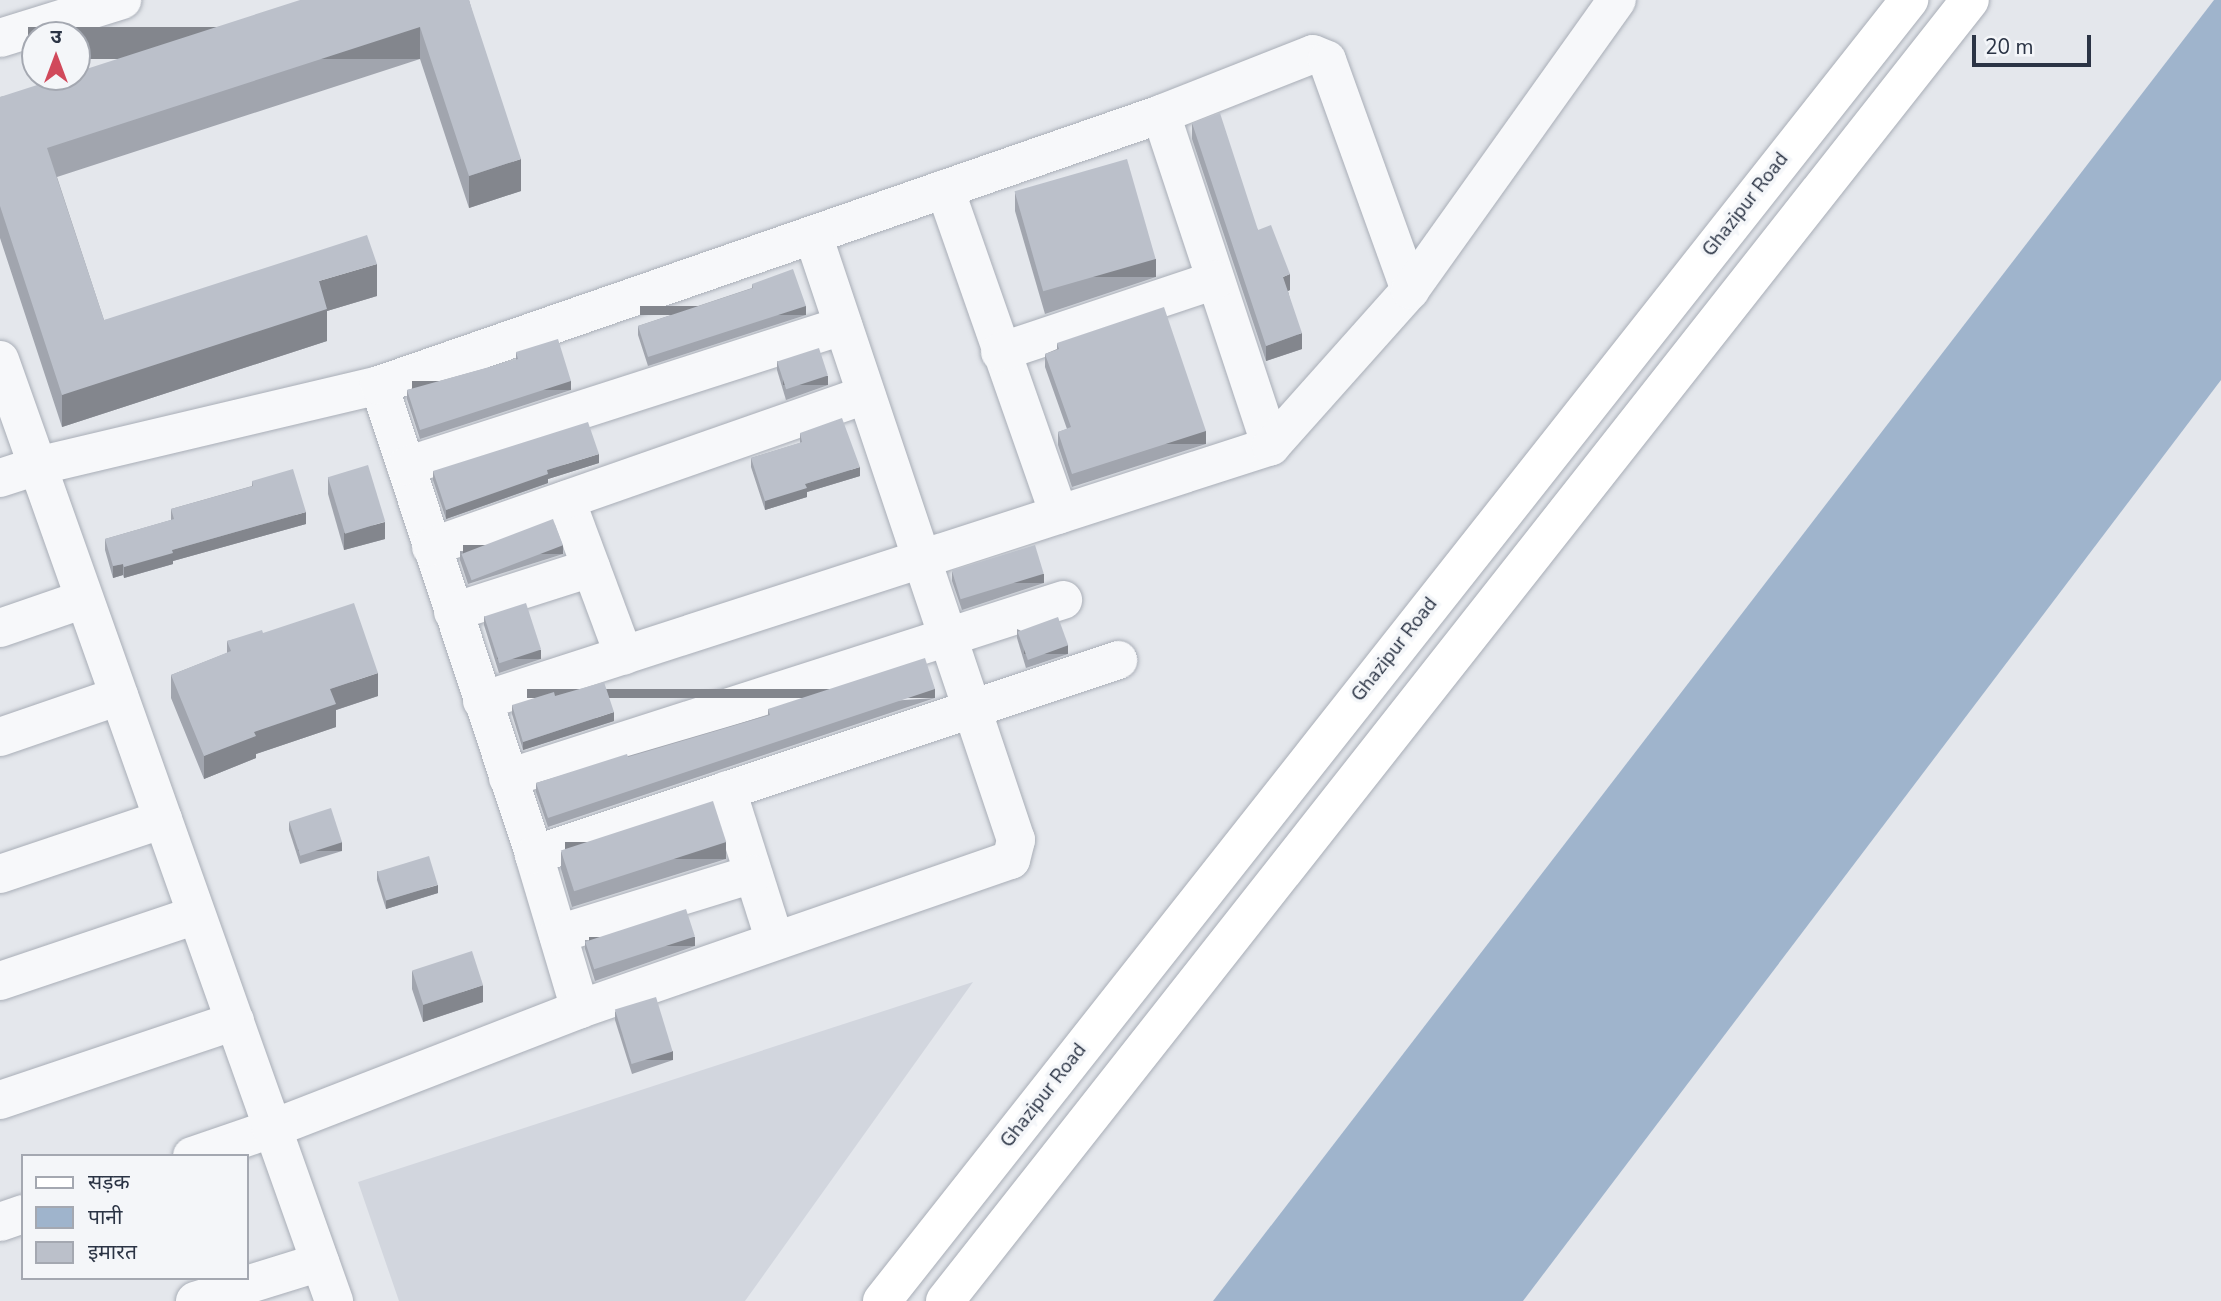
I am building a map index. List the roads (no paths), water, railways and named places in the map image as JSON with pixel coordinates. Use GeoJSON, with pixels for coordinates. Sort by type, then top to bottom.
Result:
{"type":"FeatureCollection","features":[{"type":"Feature","properties":{"kind":"main road","name":"Ghazipur Road"},"geometry":{"type":"LineString","coordinates":[[881,1301],[1909,0]]}},
{"type":"Feature","properties":{"kind":"main road"},"geometry":{"type":"LineString","coordinates":[[945,1301],[1970,0]]}},
{"type":"Feature","properties":{"kind":"street"},"geometry":{"type":"LineString","coordinates":[[0,38],[122,0]]}},
{"type":"Feature","properties":{"kind":"street"},"geometry":{"type":"LineString","coordinates":[[482,701],[1271,446],[1410,290],[1617,0]]}},
{"type":"Feature","properties":{"kind":"street"},"geometry":{"type":"LineString","coordinates":[[0,478],[37,466],[379,385],[1161,114],[1313,54],[1323,56],[1410,290]]}},
{"type":"Feature","properties":{"kind":"street"},"geometry":{"type":"LineString","coordinates":[[1161,114],[1271,446]]}},
{"type":"Feature","properties":{"kind":"street"},"geometry":{"type":"LineString","coordinates":[[945,189],[1059,515]]}},
{"type":"Feature","properties":{"kind":"street"},"geometry":{"type":"LineString","coordinates":[[198,1154],[271,1129],[580,1009],[1011,860],[1016,840],[813,235]]}},
{"type":"Feature","properties":{"kind":"street"},"geometry":{"type":"LineString","coordinates":[[1000,352],[1215,280]]}},
{"type":"Feature","properties":{"kind":"street"},"geometry":{"type":"LineString","coordinates":[[406,466],[844,326]]}},
{"type":"Feature","properties":{"kind":"street"},"geometry":{"type":"LineString","coordinates":[[0,360],[334,1301]]}},
{"type":"Feature","properties":{"kind":"street"},"geometry":{"type":"LineString","coordinates":[[379,385],[534,855],[580,1009]]}},
{"type":"Feature","properties":{"kind":"street"},"geometry":{"type":"LineString","coordinates":[[431,547],[866,395]]}},
{"type":"Feature","properties":{"kind":"street"},"geometry":{"type":"LineString","coordinates":[[566,500],[624,656]]}},
{"type":"Feature","properties":{"kind":"street"},"geometry":{"type":"LineString","coordinates":[[453,612],[591,568]]}},
{"type":"Feature","properties":{"kind":"street"},"geometry":{"type":"LineString","coordinates":[[0,628],[84,599]]}},
{"type":"Feature","properties":{"kind":"street"},"geometry":{"type":"LineString","coordinates":[[508,778],[1063,600]]}},
{"type":"Feature","properties":{"kind":"street"},"geometry":{"type":"LineString","coordinates":[[534,855],[1118,660]]}},
{"type":"Feature","properties":{"kind":"street"},"geometry":{"type":"LineString","coordinates":[[0,737],[119,696]]}},
{"type":"Feature","properties":{"kind":"street"},"geometry":{"type":"LineString","coordinates":[[727,790],[775,941]]}},
{"type":"Feature","properties":{"kind":"street"},"geometry":{"type":"LineString","coordinates":[[0,874],[163,819]]}},
{"type":"Feature","properties":{"kind":"street"},"geometry":{"type":"LineString","coordinates":[[558,934],[754,874]]}},
{"type":"Feature","properties":{"kind":"street"},"geometry":{"type":"LineString","coordinates":[[0,981],[197,915]]}},
{"type":"Feature","properties":{"kind":"street"},"geometry":{"type":"LineString","coordinates":[[0,1100],[235,1021]]}},
{"type":"Feature","properties":{"kind":"street"},"geometry":{"type":"LineString","coordinates":[[0,1222],[21,1215]]}},
{"type":"Feature","properties":{"kind":"street"},"geometry":{"type":"LineString","coordinates":[[195,1301],[320,1262]]}},
{"type":"Feature","properties":{"kind":"water"},"geometry":{"type":"Polygon","coordinates":[[[2214,0],[2221,0],[2221,380],[1523,1301],[1213,1301],[2214,0]]]}}]}
